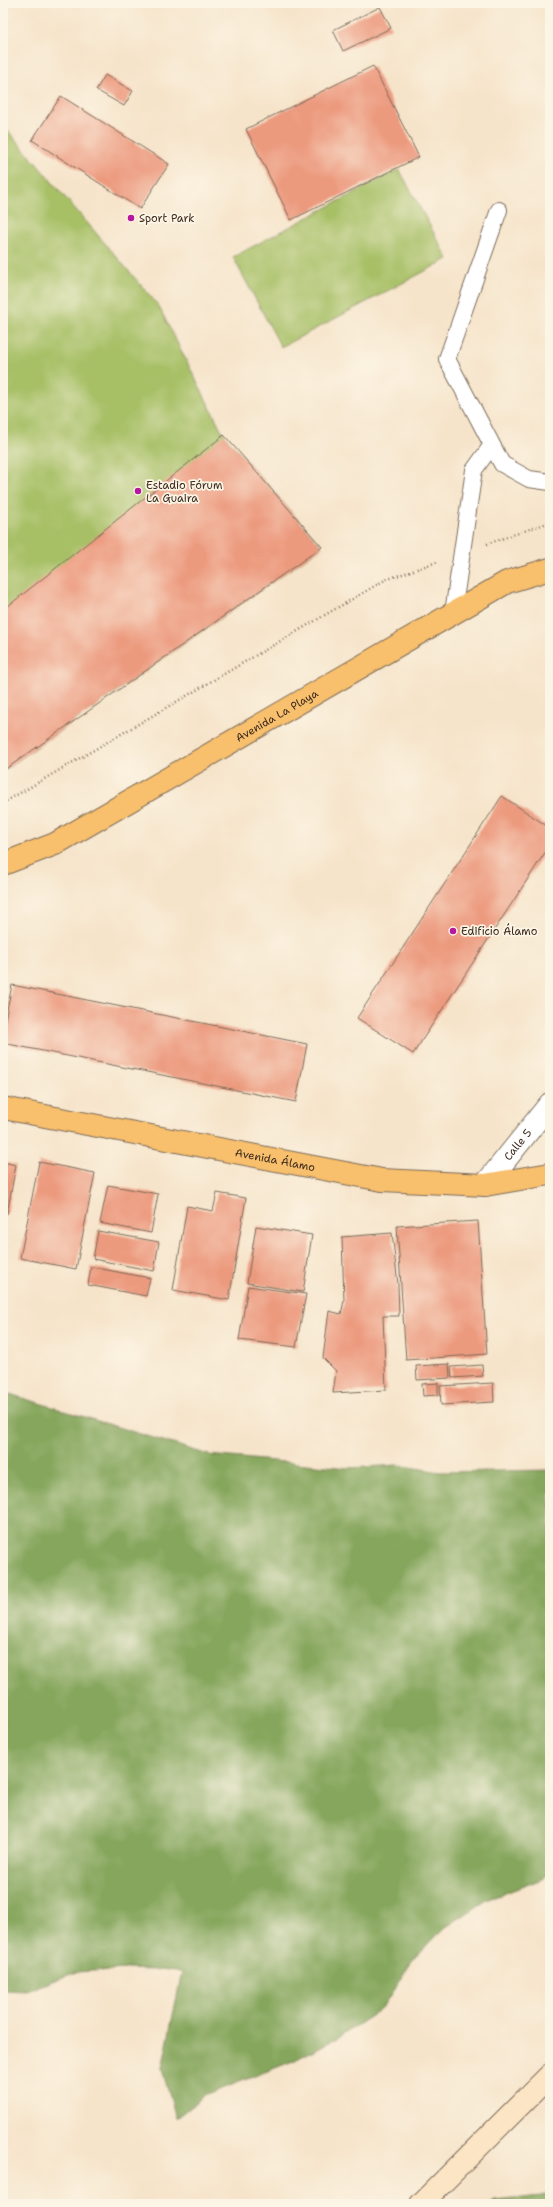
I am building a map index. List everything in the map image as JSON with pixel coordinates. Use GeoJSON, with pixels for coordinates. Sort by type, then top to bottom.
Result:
{"type":"FeatureCollection","features":[{"type":"Feature","properties":{"kind":"main road","name":"Avenida La Playa"},"geometry":{"type":"LineString","coordinates":[[3,864],[55,844],[507,582],[550,569]]}},
{"type":"Feature","properties":{"kind":"main road","name":"Avenida Álamo"},"geometry":{"type":"LineString","coordinates":[[3,1108],[382,1180],[485,1185],[550,1174]]}},
{"type":"Feature","properties":{"kind":"main road"},"geometry":{"type":"LineString","coordinates":[[421,2204],[550,2075]]}},
{"type":"Feature","properties":{"kind":"street","name":"Calle 5"},"geometry":{"type":"LineString","coordinates":[[485,1185],[550,1104]]}},
{"type":"Feature","properties":{"kind":"lane"},"geometry":{"type":"LineString","coordinates":[[499,210],[448,360],[502,464],[530,479],[550,482]]}},
{"type":"Feature","properties":{"kind":"lane"},"geometry":{"type":"LineString","coordinates":[[453,613],[474,470],[492,445]]}},
{"type":"Feature","properties":{"kind":"path"},"geometry":{"type":"LineString","coordinates":[[3,804],[385,580],[550,522]]}},
{"type":"Feature","properties":{"kind":"green space","name":"Estadio Fórum La Guaira"},"geometry":{"type":"Polygon","coordinates":[[[3,130],[9,132],[158,305],[224,435],[322,547],[3,771],[3,130]]]}},
{"type":"Feature","properties":{"kind":"green space"},"geometry":{"type":"Polygon","coordinates":[[[399,169],[448,259],[281,347],[233,257],[399,169]]]}},
{"type":"Feature","properties":{"kind":"green space"},"geometry":{"type":"Polygon","coordinates":[[[3,1392],[209,1455],[349,1468],[397,1465],[440,1472],[550,1470],[550,1873],[542,1879],[487,1900],[443,1929],[411,1963],[381,2009],[341,2036],[293,2061],[204,2096],[176,2118],[162,2069],[182,1971],[126,1969],[76,1972],[26,1991],[3,1990],[3,1392]]]}},
{"type":"Feature","properties":{"kind":"green space"},"geometry":{"type":"Polygon","coordinates":[[[550,2193],[550,2204],[489,2204],[495,2201],[541,2196],[550,2193]]]}},
{"type":"Feature","properties":{"kind":"building"},"geometry":{"type":"Polygon","coordinates":[[[380,7],[391,28],[343,51],[333,30],[380,7]]]}},
{"type":"Feature","properties":{"kind":"building"},"geometry":{"type":"Polygon","coordinates":[[[373,66],[419,157],[291,220],[246,129],[373,66]]]}},
{"type":"Feature","properties":{"kind":"building"},"geometry":{"type":"Polygon","coordinates":[[[105,75],[133,91],[124,106],[96,90],[105,75]]]}},
{"type":"Feature","properties":{"kind":"building"},"geometry":{"type":"Polygon","coordinates":[[[61,96],[169,164],[140,209],[32,140],[61,96]]]}},
{"type":"Feature","properties":{"kind":"building"},"geometry":{"type":"Polygon","coordinates":[[[224,435],[322,547],[3,771],[3,610],[224,435]]]}},
{"type":"Feature","properties":{"kind":"building","name":"Edificio Álamo"},"geometry":{"type":"Polygon","coordinates":[[[502,796],[550,828],[550,845],[413,1054],[357,1018],[502,796]]]}},
{"type":"Feature","properties":{"kind":"building"},"geometry":{"type":"Polygon","coordinates":[[[12,985],[307,1044],[296,1102],[3,1043],[3,1030],[12,985]]]}},
{"type":"Feature","properties":{"kind":"building"},"geometry":{"type":"Polygon","coordinates":[[[3,1162],[16,1165],[7,1214],[3,1213],[3,1162]]]}},
{"type":"Feature","properties":{"kind":"building"},"geometry":{"type":"Polygon","coordinates":[[[39,1162],[95,1173],[76,1269],[20,1258],[39,1162]]]}},
{"type":"Feature","properties":{"kind":"building"},"geometry":{"type":"Polygon","coordinates":[[[108,1185],[158,1194],[151,1233],[100,1223],[108,1185]]]}},
{"type":"Feature","properties":{"kind":"building"},"geometry":{"type":"Polygon","coordinates":[[[217,1193],[246,1198],[229,1300],[173,1290],[187,1206],[213,1211],[217,1193]]]}},
{"type":"Feature","properties":{"kind":"building"},"geometry":{"type":"Polygon","coordinates":[[[478,1221],[487,1354],[406,1360],[397,1226],[478,1221]]]}},
{"type":"Feature","properties":{"kind":"building"},"geometry":{"type":"Polygon","coordinates":[[[256,1226],[312,1235],[303,1292],[247,1283],[256,1226]]]}},
{"type":"Feature","properties":{"kind":"building"},"geometry":{"type":"Polygon","coordinates":[[[98,1231],[159,1242],[154,1271],[93,1259],[98,1231]]]}},
{"type":"Feature","properties":{"kind":"building"},"geometry":{"type":"Polygon","coordinates":[[[392,1233],[398,1284],[399,1316],[383,1316],[386,1390],[333,1393],[336,1371],[323,1358],[329,1311],[341,1314],[344,1301],[342,1237],[392,1233]]]}},
{"type":"Feature","properties":{"kind":"building"},"geometry":{"type":"Polygon","coordinates":[[[91,1267],[150,1278],[146,1296],[88,1285],[91,1267]]]}},
{"type":"Feature","properties":{"kind":"building"},"geometry":{"type":"Polygon","coordinates":[[[248,1286],[306,1294],[296,1347],[239,1340],[248,1286]]]}},
{"type":"Feature","properties":{"kind":"building"},"geometry":{"type":"Polygon","coordinates":[[[449,1364],[450,1378],[417,1380],[416,1366],[449,1364]]]}},
{"type":"Feature","properties":{"kind":"building"},"geometry":{"type":"Polygon","coordinates":[[[482,1365],[483,1376],[452,1378],[451,1367],[482,1365]]]}},
{"type":"Feature","properties":{"kind":"building"},"geometry":{"type":"Polygon","coordinates":[[[438,1383],[438,1395],[423,1396],[422,1384],[438,1383]]]}},
{"type":"Feature","properties":{"kind":"building"},"geometry":{"type":"Polygon","coordinates":[[[493,1383],[494,1402],[441,1405],[440,1386],[493,1383]]]}},
{"type":"Feature","properties":{"kind":"place","name":"Sport Park"},"geometry":{"type":"Point","coordinates":[131,218]}},
{"type":"Feature","properties":{"kind":"place","name":"Estadio Fórum La Guaira"},"geometry":{"type":"Point","coordinates":[138,491]}},
{"type":"Feature","properties":{"kind":"place","name":"Edificio Álamo"},"geometry":{"type":"Point","coordinates":[453,931]}}]}
